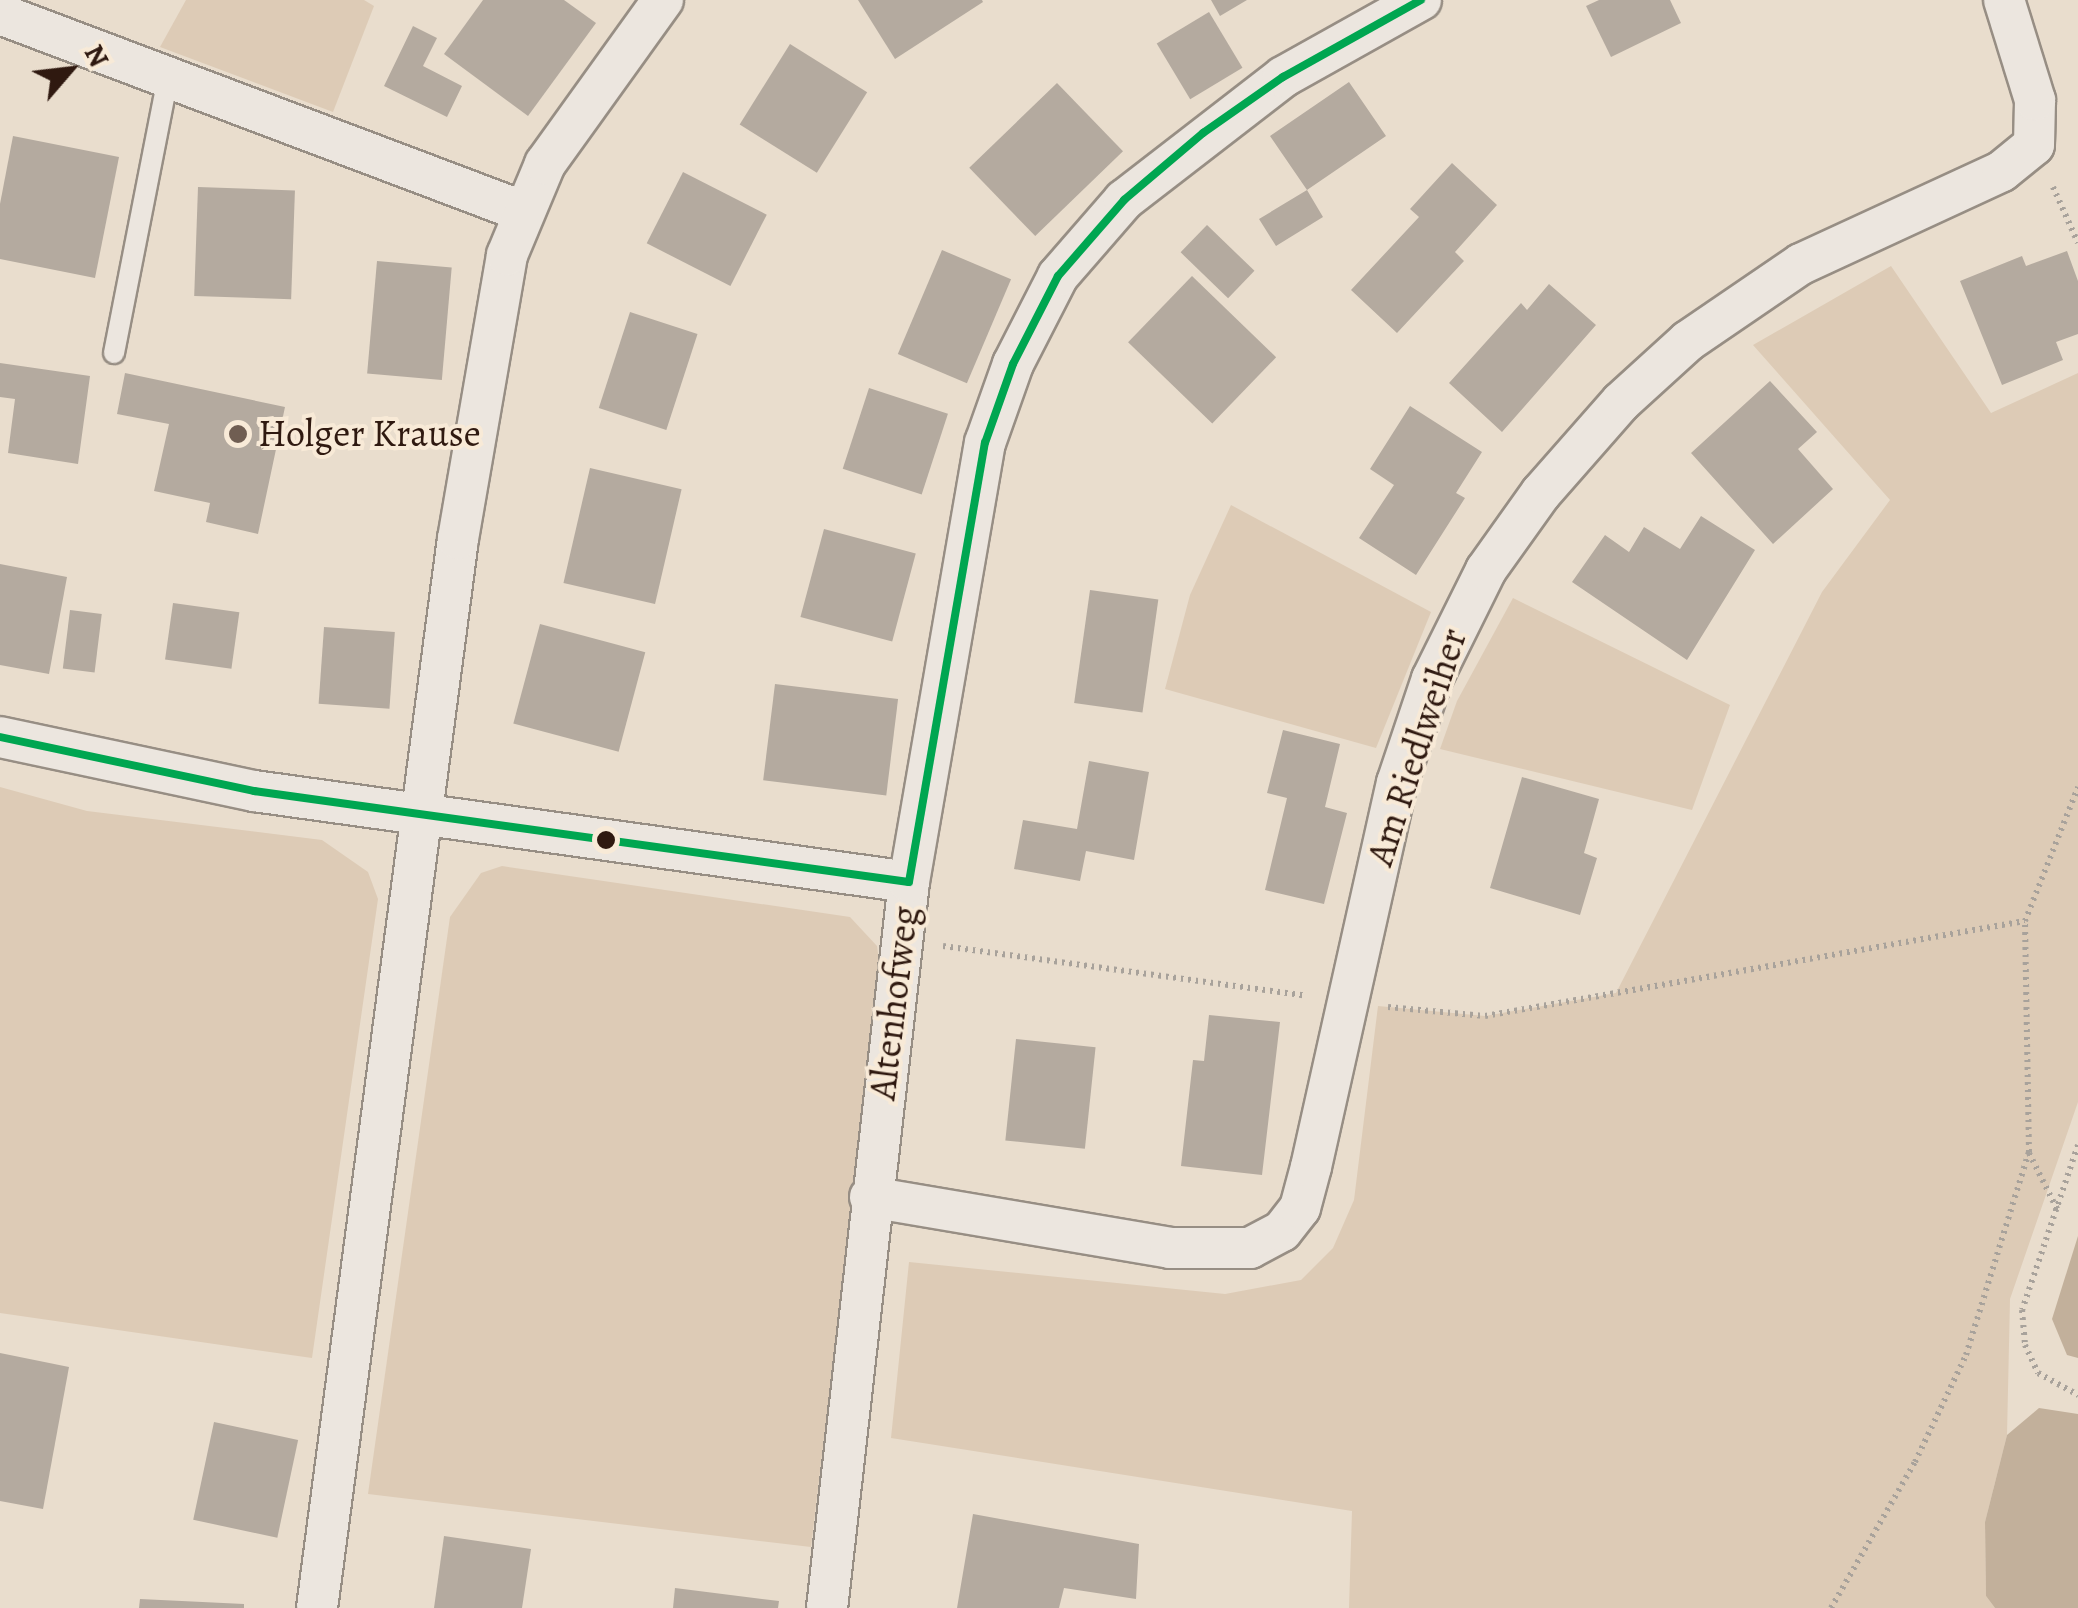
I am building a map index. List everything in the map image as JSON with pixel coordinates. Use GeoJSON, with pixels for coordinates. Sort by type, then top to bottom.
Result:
{"type":"FeatureCollection","features":[{"type":"Feature","properties":{"kind":"street"},"geometry":{"type":"LineString","coordinates":[[317,1608],[481,391],[507,255],[522,211],[545,164],[663,0]]}},
{"type":"Feature","properties":{"kind":"street","name":"Altenhofweg"},"geometry":{"type":"LineString","coordinates":[[827,1608],[870,1197],[909,882],[985,442],[1014,364],[1058,276],[1124,200],[1204,133],[1283,78],[1420,0]]}},
{"type":"Feature","properties":{"kind":"street"},"geometry":{"type":"LineString","coordinates":[[2004,0],[2034,100],[2034,145]]}},
{"type":"Feature","properties":{"kind":"street"},"geometry":{"type":"LineString","coordinates":[[0,14],[522,211]]}},
{"type":"Feature","properties":{"kind":"street","name":"Am Riedlweiher"},"geometry":{"type":"LineString","coordinates":[[870,1197],[1170,1248],[1250,1248],[1282,1231],[1300,1208],[1398,783],[1432,678],[1486,570],[1541,493],[1621,402],[1748,297],[1866,231],[2002,172],[2034,145]]}},
{"type":"Feature","properties":{"kind":"street"},"geometry":{"type":"LineString","coordinates":[[0,737],[138,770],[909,882]]}},
{"type":"Feature","properties":{"kind":"lane"},"geometry":{"type":"LineString","coordinates":[[114,353],[168,78]]}},
{"type":"Feature","properties":{"kind":"path"},"geometry":{"type":"LineString","coordinates":[[2034,145],[2078,244]]}},
{"type":"Feature","properties":{"kind":"path"},"geometry":{"type":"LineString","coordinates":[[1831,1608],[1915,1462],[1966,1354],[2029,1152],[2025,921],[2078,787]]}},
{"type":"Feature","properties":{"kind":"path"},"geometry":{"type":"LineString","coordinates":[[902,940],[1346,1002],[1486,1016],[2025,921]]}},
{"type":"Feature","properties":{"kind":"path"},"geometry":{"type":"LineString","coordinates":[[2078,1144],[2022,1310],[2025,1345],[2038,1374],[2078,1394]]}},
{"type":"Feature","properties":{"kind":"path"},"geometry":{"type":"LineString","coordinates":[[2029,1152],[2057,1210]]}},
{"type":"Feature","properties":{"kind":"shaded area"},"geometry":{"type":"Polygon","coordinates":[[[186,0],[364,0],[374,6],[333,112],[160,47],[186,0]]]}},
{"type":"Feature","properties":{"kind":"shaded area"},"geometry":{"type":"Polygon","coordinates":[[[1891,266],[1991,413],[2078,373],[2078,1102],[2010,1299],[2007,1435],[1985,1522],[1986,1596],[1995,1608],[1349,1608],[1352,1511],[891,1438],[909,1262],[1225,1294],[1301,1280],[1333,1248],[1354,1200],[1378,1006],[1485,1016],[1616,993],[1822,592],[1890,500],[1753,345],[1891,266]]]}},
{"type":"Feature","properties":{"kind":"shaded area"},"geometry":{"type":"Polygon","coordinates":[[[1231,505],[1431,612],[1376,748],[1165,689],[1190,595],[1231,505]]]}},
{"type":"Feature","properties":{"kind":"shaded area"},"geometry":{"type":"Polygon","coordinates":[[[1513,598],[1730,705],[1692,810],[1440,749],[1457,701],[1513,598]]]}},
{"type":"Feature","properties":{"kind":"shaded area"},"geometry":{"type":"Polygon","coordinates":[[[0,787],[87,811],[322,840],[368,872],[378,899],[312,1358],[0,1313],[0,787]]]}},
{"type":"Feature","properties":{"kind":"shaded area"},"geometry":{"type":"Polygon","coordinates":[[[502,866],[850,917],[877,946],[880,968],[811,1547],[368,1494],[450,917],[481,873],[502,866]]]}},
{"type":"Feature","properties":{"kind":"shaded area"},"geometry":{"type":"Polygon","coordinates":[[[2078,1236],[2078,1358],[2067,1355],[2052,1319],[2078,1236]]]}},
{"type":"Feature","properties":{"kind":"shaded area"},"geometry":{"type":"Polygon","coordinates":[[[2039,1408],[2078,1414],[2078,1608],[1995,1608],[1986,1596],[1985,1522],[2007,1435],[2039,1408]]]}},
{"type":"Feature","properties":{"kind":"building"},"geometry":{"type":"Polygon","coordinates":[[[483,0],[564,0],[596,23],[528,116],[444,54],[483,0]]]}},
{"type":"Feature","properties":{"kind":"building"},"geometry":{"type":"Polygon","coordinates":[[[858,0],[982,0],[983,2],[895,59],[858,0]]]}},
{"type":"Feature","properties":{"kind":"building"},"geometry":{"type":"Polygon","coordinates":[[[1211,0],[1247,0],[1220,16],[1211,0]]]}},
{"type":"Feature","properties":{"kind":"building"},"geometry":{"type":"Polygon","coordinates":[[[1599,0],[1670,0],[1681,23],[1611,57],[1586,6],[1599,0]]]}},
{"type":"Feature","properties":{"kind":"building"},"geometry":{"type":"Polygon","coordinates":[[[1209,12],[1242,68],[1190,99],[1157,43],[1209,12]]]}},
{"type":"Feature","properties":{"kind":"building"},"geometry":{"type":"Polygon","coordinates":[[[413,26],[437,38],[423,66],[462,86],[447,117],[384,86],[413,26]]]}},
{"type":"Feature","properties":{"kind":"building"},"geometry":{"type":"Polygon","coordinates":[[[790,44],[867,92],[817,173],[740,125],[790,44]]]}},
{"type":"Feature","properties":{"kind":"building"},"geometry":{"type":"Polygon","coordinates":[[[1349,82],[1386,136],[1307,190],[1270,136],[1349,82]]]}},
{"type":"Feature","properties":{"kind":"building"},"geometry":{"type":"Polygon","coordinates":[[[1057,83],[1123,151],[1035,236],[969,168],[1057,83]]]}},
{"type":"Feature","properties":{"kind":"building"},"geometry":{"type":"Polygon","coordinates":[[[13,136],[119,157],[95,278],[0,259],[0,204],[13,136]]]}},
{"type":"Feature","properties":{"kind":"building"},"geometry":{"type":"Polygon","coordinates":[[[1452,163],[1497,205],[1455,252],[1464,261],[1397,333],[1351,290],[1419,217],[1410,209],[1452,163]]]}},
{"type":"Feature","properties":{"kind":"building"},"geometry":{"type":"Polygon","coordinates":[[[683,172],[767,215],[730,286],[647,243],[683,172]]]}},
{"type":"Feature","properties":{"kind":"building"},"geometry":{"type":"Polygon","coordinates":[[[198,187],[295,190],[291,299],[194,296],[198,187]]]}},
{"type":"Feature","properties":{"kind":"building"},"geometry":{"type":"Polygon","coordinates":[[[1307,190],[1323,217],[1276,246],[1259,219],[1307,190]]]}},
{"type":"Feature","properties":{"kind":"building"},"geometry":{"type":"Polygon","coordinates":[[[1207,225],[1254,271],[1228,298],[1181,252],[1207,225]]]}},
{"type":"Feature","properties":{"kind":"building"},"geometry":{"type":"Polygon","coordinates":[[[942,250],[1011,279],[967,383],[898,354],[942,250]]]}},
{"type":"Feature","properties":{"kind":"building"},"geometry":{"type":"Polygon","coordinates":[[[2067,251],[2078,281],[2078,334],[2056,342],[2063,360],[2002,385],[1960,281],[2022,256],[2026,266],[2067,251]]]}},
{"type":"Feature","properties":{"kind":"building"},"geometry":{"type":"Polygon","coordinates":[[[377,261],[452,268],[442,380],[367,374],[377,261]]]}},
{"type":"Feature","properties":{"kind":"building"},"geometry":{"type":"Polygon","coordinates":[[[1192,276],[1276,357],[1212,423],[1128,342],[1192,276]]]}},
{"type":"Feature","properties":{"kind":"building"},"geometry":{"type":"Polygon","coordinates":[[[1549,284],[1596,325],[1502,432],[1449,383],[1521,303],[1527,310],[1549,284]]]}},
{"type":"Feature","properties":{"kind":"building"},"geometry":{"type":"Polygon","coordinates":[[[630,312],[698,334],[666,430],[599,408],[630,312]]]}},
{"type":"Feature","properties":{"kind":"building"},"geometry":{"type":"Polygon","coordinates":[[[0,363],[90,376],[78,464],[8,453],[15,399],[0,397],[0,363]]]}},
{"type":"Feature","properties":{"kind":"building"},"geometry":{"type":"Polygon","coordinates":[[[125,373],[285,407],[258,534],[206,522],[210,503],[154,491],[169,424],[117,414],[125,373]]]}},
{"type":"Feature","properties":{"kind":"building"},"geometry":{"type":"Polygon","coordinates":[[[1770,381],[1817,432],[1798,449],[1833,489],[1773,544],[1691,453],[1770,381]]]}},
{"type":"Feature","properties":{"kind":"building"},"geometry":{"type":"Polygon","coordinates":[[[869,388],[948,414],[922,494],[843,469],[869,388]]]}},
{"type":"Feature","properties":{"kind":"building"},"geometry":{"type":"Polygon","coordinates":[[[1410,406],[1482,452],[1456,493],[1465,498],[1416,575],[1359,538],[1394,485],[1370,469],[1410,406]]]}},
{"type":"Feature","properties":{"kind":"building"},"geometry":{"type":"Polygon","coordinates":[[[590,468],[682,489],[655,604],[563,583],[590,468]]]}},
{"type":"Feature","properties":{"kind":"building"},"geometry":{"type":"Polygon","coordinates":[[[1701,516],[1755,550],[1687,660],[1572,582],[1605,535],[1629,552],[1644,527],[1680,549],[1701,516]]]}},
{"type":"Feature","properties":{"kind":"building"},"geometry":{"type":"Polygon","coordinates":[[[824,529],[916,554],[892,641],[800,617],[824,529]]]}},
{"type":"Feature","properties":{"kind":"building"},"geometry":{"type":"Polygon","coordinates":[[[0,564],[67,577],[49,674],[0,665],[0,564]]]}},
{"type":"Feature","properties":{"kind":"building"},"geometry":{"type":"Polygon","coordinates":[[[1090,590],[1158,600],[1142,712],[1074,703],[1090,590]]]}},
{"type":"Feature","properties":{"kind":"building"},"geometry":{"type":"Polygon","coordinates":[[[173,603],[239,612],[231,669],[165,659],[173,603]]]}},
{"type":"Feature","properties":{"kind":"building"},"geometry":{"type":"Polygon","coordinates":[[[70,610],[102,614],[95,672],[63,669],[70,610]]]}},
{"type":"Feature","properties":{"kind":"building"},"geometry":{"type":"Polygon","coordinates":[[[540,624],[645,652],[619,752],[513,723],[540,624]]]}},
{"type":"Feature","properties":{"kind":"building"},"geometry":{"type":"Polygon","coordinates":[[[324,627],[395,632],[389,709],[319,704],[324,627]]]}},
{"type":"Feature","properties":{"kind":"building"},"geometry":{"type":"Polygon","coordinates":[[[775,684],[898,699],[886,795],[763,780],[775,684]]]}},
{"type":"Feature","properties":{"kind":"building"},"geometry":{"type":"Polygon","coordinates":[[[1283,730],[1340,744],[1325,807],[1347,813],[1324,904],[1265,890],[1287,798],[1267,793],[1283,730]]]}},
{"type":"Feature","properties":{"kind":"building"},"geometry":{"type":"Polygon","coordinates":[[[1089,761],[1149,772],[1134,860],[1086,851],[1080,881],[1014,869],[1023,820],[1077,829],[1089,761]]]}},
{"type":"Feature","properties":{"kind":"building"},"geometry":{"type":"Polygon","coordinates":[[[1522,777],[1599,799],[1584,853],[1597,858],[1580,915],[1490,888],[1522,777]]]}},
{"type":"Feature","properties":{"kind":"building"},"geometry":{"type":"Polygon","coordinates":[[[1209,1015],[1280,1022],[1262,1175],[1181,1166],[1193,1060],[1204,1061],[1209,1015]]]}},
{"type":"Feature","properties":{"kind":"building"},"geometry":{"type":"Polygon","coordinates":[[[1016,1039],[1096,1047],[1085,1149],[1005,1140],[1016,1039]]]}},
{"type":"Feature","properties":{"kind":"building"},"geometry":{"type":"Polygon","coordinates":[[[0,1353],[69,1367],[43,1509],[0,1501],[0,1353]]]}},
{"type":"Feature","properties":{"kind":"building"},"geometry":{"type":"Polygon","coordinates":[[[214,1422],[298,1440],[277,1538],[193,1520],[214,1422]]]}},
{"type":"Feature","properties":{"kind":"building"},"geometry":{"type":"Polygon","coordinates":[[[973,1514],[1139,1544],[1136,1599],[1064,1588],[1059,1608],[957,1608],[973,1514]]]}},
{"type":"Feature","properties":{"kind":"building"},"geometry":{"type":"Polygon","coordinates":[[[444,1536],[531,1549],[522,1608],[434,1608],[444,1536]]]}},
{"type":"Feature","properties":{"kind":"building"},"geometry":{"type":"Polygon","coordinates":[[[675,1588],[779,1601],[778,1608],[673,1608],[675,1588]]]}},
{"type":"Feature","properties":{"kind":"building"},"geometry":{"type":"Polygon","coordinates":[[[140,1599],[244,1604],[244,1608],[139,1608],[140,1599]]]}},
{"type":"Feature","properties":{"kind":"transit line"},"geometry":{"type":"LineString","coordinates":[[0,737],[254,791],[909,882],[985,443],[1013,364],[1058,276],[1124,200],[1203,133],[1283,77],[1421,0]]}},
{"type":"Feature","properties":{"kind":"place","name":"Holger Krause"},"geometry":{"type":"Point","coordinates":[238,434]}}]}
